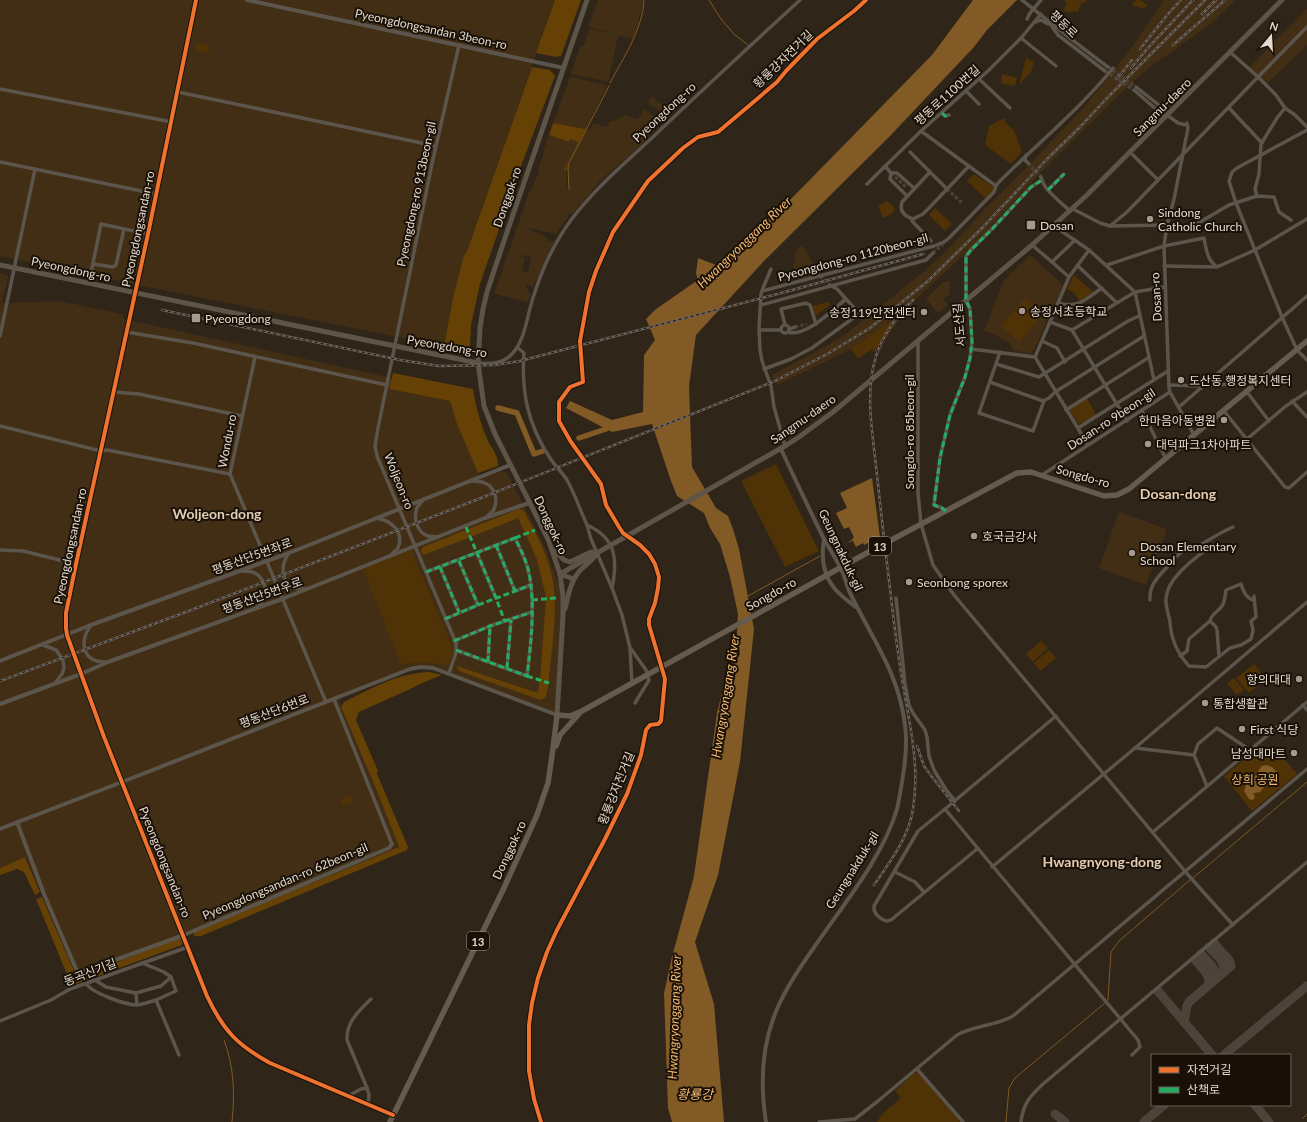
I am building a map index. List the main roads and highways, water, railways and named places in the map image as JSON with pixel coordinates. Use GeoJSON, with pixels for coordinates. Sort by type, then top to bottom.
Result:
{"type":"FeatureCollection","features":[{"type":"Feature","properties":{"kind":"main road","name":"Donggok-ro"},"geometry":{"type":"LineString","coordinates":[[390,1122],[534,824],[546,790],[552,756],[557,715],[563,616],[563,596],[560,574],[553,549],[495,434],[484,406],[478,363],[480,328],[487,292],[587,0]]}},
{"type":"Feature","properties":{"kind":"main road","name":"Sangmu-daero"},"geometry":{"type":"LineString","coordinates":[[560,574],[799,438],[833,412],[1054,226],[1282,0]]}},
{"type":"Feature","properties":{"kind":"main road","name":"Pyeongdong-ro"},"geometry":{"type":"LineString","coordinates":[[0,264],[478,363]]}},
{"type":"Feature","properties":{"kind":"main road","name":"Songdo-ro"},"geometry":{"type":"LineString","coordinates":[[557,715],[570,716],[582,711],[920,524],[1017,473],[1031,472],[1104,496],[1111,496],[1128,489],[1307,341]]}},
{"type":"Feature","properties":{"kind":"main road"},"geometry":{"type":"LineString","coordinates":[[553,549],[564,560],[570,562],[591,552],[597,553],[595,558],[584,566],[574,579],[563,616]]}},
{"type":"Feature","properties":{"kind":"main road"},"geometry":{"type":"LineString","coordinates":[[560,574],[574,579]]}},
{"type":"Feature","properties":{"kind":"main road","name":"13"},"geometry":{"type":"LineString","coordinates":[[552,756],[560,735],[566,726],[582,711]]}},
{"type":"Feature","properties":{"kind":"water","name":"황룡강"},"geometry":{"type":"Polygon","coordinates":[[[973,0],[1017,0],[987,30],[974,47],[890,136],[764,261],[696,335],[689,386],[692,467],[716,508],[728,516],[733,529],[739,549],[754,629],[740,762],[718,875],[695,942],[714,1004],[724,1122],[672,1122],[668,1108],[664,993],[694,876],[717,713],[726,677],[740,654],[737,634],[738,614],[730,577],[720,544],[710,528],[704,513],[677,496],[652,424],[612,432],[566,408],[570,401],[612,420],[643,412],[644,355],[655,340],[646,319],[656,309],[698,280],[696,273],[698,258],[716,265],[794,196],[932,55],[973,0]]]}},
{"type":"Feature","properties":{"kind":"water"},"geometry":{"type":"Polygon","coordinates":[[[872,478],[880,537],[864,545],[863,543],[856,547],[852,539],[854,537],[849,527],[844,529],[836,513],[847,508],[840,493],[872,478]]]}},
{"type":"Feature","properties":{"kind":"water"},"geometry":{"type":"Polygon","coordinates":[[[1267,765],[1272,767],[1277,772],[1276,780],[1273,779],[1272,786],[1264,785],[1260,792],[1254,793],[1254,799],[1249,799],[1244,791],[1246,786],[1244,782],[1254,778],[1262,766],[1267,765]]]}},
{"type":"Feature","properties":{"kind":"waterway"},"geometry":{"type":"LineString","coordinates":[[610,83],[636,32],[643,11],[644,0]]}},
{"type":"Feature","properties":{"kind":"waterway"},"geometry":{"type":"LineString","coordinates":[[709,0],[721,19],[734,34],[748,45]]}},
{"type":"Feature","properties":{"kind":"waterway"},"geometry":{"type":"LineString","coordinates":[[569,189],[569,163],[609,86]]}},
{"type":"Feature","properties":{"kind":"waterway"},"geometry":{"type":"LineString","coordinates":[[498,408],[517,413],[534,454],[543,451]]}},
{"type":"Feature","properties":{"kind":"waterway"},"geometry":{"type":"LineString","coordinates":[[579,438],[606,429]]}},
{"type":"Feature","properties":{"kind":"waterway"},"geometry":{"type":"LineString","coordinates":[[849,542],[853,540]]}},
{"type":"Feature","properties":{"kind":"waterway"},"geometry":{"type":"LineString","coordinates":[[748,596],[820,556]]}},
{"type":"Feature","properties":{"kind":"waterway"},"geometry":{"type":"LineString","coordinates":[[1193,878],[1307,782]]}},
{"type":"Feature","properties":{"kind":"waterway"},"geometry":{"type":"LineString","coordinates":[[1107,1001],[1111,952],[1119,941],[1190,880]]}},
{"type":"Feature","properties":{"kind":"waterway"},"geometry":{"type":"LineString","coordinates":[[1006,1122],[1009,1088],[1015,1078],[1105,1003]]}},
{"type":"Feature","properties":{"kind":"waterway"},"geometry":{"type":"LineString","coordinates":[[224,1040],[230,1060],[233,1080],[232,1122]]}},
{"type":"Feature","properties":{"kind":"waterway"},"geometry":{"type":"LineString","coordinates":[[1303,1118],[1307,1114]]}},
{"type":"Feature","properties":{"kind":"tunnel"},"geometry":{"type":"LineString","coordinates":[[1108,67],[1136,87]]}},
{"type":"Feature","properties":{"kind":"tunnel"},"geometry":{"type":"LineString","coordinates":[[1105,71],[1134,90]]}},
{"type":"Feature","properties":{"kind":"tunnel"},"geometry":{"type":"LineString","coordinates":[[1028,163],[1041,177]]}},
{"type":"Feature","properties":{"kind":"tunnel"},"geometry":{"type":"LineString","coordinates":[[891,173],[907,188]]}},
{"type":"Feature","properties":{"kind":"tunnel"},"geometry":{"type":"LineString","coordinates":[[947,189],[962,203]]}},
{"type":"Feature","properties":{"kind":"tunnel"},"geometry":{"type":"LineString","coordinates":[[933,253],[943,244]]}},
{"type":"Feature","properties":{"kind":"tunnel"},"geometry":{"type":"LineString","coordinates":[[820,276],[830,285]]}},
{"type":"Feature","properties":{"kind":"tunnel"},"geometry":{"type":"LineString","coordinates":[[795,327],[807,324]]}},
{"type":"Feature","properties":{"kind":"railway"},"geometry":{"type":"LineString","coordinates":[[1140,49],[1181,0]]}},
{"type":"Feature","properties":{"kind":"railway"},"geometry":{"type":"LineString","coordinates":[[1131,68],[1193,0]]}},
{"type":"Feature","properties":{"kind":"railway"},"geometry":{"type":"LineString","coordinates":[[0,681],[194,609],[476,500],[775,381],[829,353],[870,328],[928,281],[983,227],[1048,158],[1205,0]]}},
{"type":"Feature","properties":{"kind":"railway"},"geometry":{"type":"LineString","coordinates":[[1202,14],[1216,0]]}},
{"type":"Feature","properties":{"kind":"railway"},"geometry":{"type":"LineString","coordinates":[[1173,45],[1225,0]]}},
{"type":"Feature","properties":{"kind":"railway"},"geometry":{"type":"LineString","coordinates":[[1117,79],[1132,60]]}},
{"type":"Feature","properties":{"kind":"railway"},"geometry":{"type":"LineString","coordinates":[[162,310],[400,360],[439,366],[495,365],[520,361],[785,292],[923,254]]}},
{"type":"Feature","properties":{"kind":"railway"},"geometry":{"type":"LineString","coordinates":[[874,885],[898,849],[911,819],[915,793],[915,762],[898,651],[885,548],[871,425],[870,397],[873,369],[882,341],[901,312],[913,300]]}},
{"type":"Feature","properties":{"kind":"railway"},"geometry":{"type":"LineString","coordinates":[[917,746],[924,766],[959,811]]}},
{"type":"Feature","properties":{"kind":"place","name":"Sindong Catholic Church"},"geometry":{"type":"Point","coordinates":[1150,219]}},
{"type":"Feature","properties":{"kind":"place","name":"Dosan"},"geometry":{"type":"Point","coordinates":[1031,225]}},
{"type":"Feature","properties":{"kind":"place","name":"송정서초등학교"},"geometry":{"type":"Point","coordinates":[1022,311]}},
{"type":"Feature","properties":{"kind":"place","name":"송정119안전센터"},"geometry":{"type":"Point","coordinates":[924,312]}},
{"type":"Feature","properties":{"kind":"place","name":"Pyeongdong"},"geometry":{"type":"Point","coordinates":[196,318]}},
{"type":"Feature","properties":{"kind":"place","name":"도산동 행정복지센터"},"geometry":{"type":"Point","coordinates":[1181,380]}},
{"type":"Feature","properties":{"kind":"place","name":"한마음아동병원"},"geometry":{"type":"Point","coordinates":[1224,420]}},
{"type":"Feature","properties":{"kind":"place","name":"대덕파크1차아파트"},"geometry":{"type":"Point","coordinates":[1148,444]}},
{"type":"Feature","properties":{"kind":"place","name":"호국금강사"},"geometry":{"type":"Point","coordinates":[974,536]}},
{"type":"Feature","properties":{"kind":"place","name":"Dosan Elementary School"},"geometry":{"type":"Point","coordinates":[1132,553]}},
{"type":"Feature","properties":{"kind":"place","name":"Seonbong sporex"},"geometry":{"type":"Point","coordinates":[909,582]}},
{"type":"Feature","properties":{"kind":"place","name":"항의대대"},"geometry":{"type":"Point","coordinates":[1299,679]}},
{"type":"Feature","properties":{"kind":"place","name":"통합생활관"},"geometry":{"type":"Point","coordinates":[1205,703]}},
{"type":"Feature","properties":{"kind":"place","name":"First 식당"},"geometry":{"type":"Point","coordinates":[1242,729]}},
{"type":"Feature","properties":{"kind":"place","name":"남성대마트"},"geometry":{"type":"Point","coordinates":[1294,753]}},
{"type":"Feature","properties":{"kind":"district","name":"Dosan-dong"},"geometry":{"type":"Point","coordinates":[1178,493]}},
{"type":"Feature","properties":{"kind":"district","name":"Woljeon-dong"},"geometry":{"type":"Point","coordinates":[217,513]}},
{"type":"Feature","properties":{"kind":"district","name":"Hwangnyong-dong"},"geometry":{"type":"Point","coordinates":[1102,861]}},
{"type":"Feature","properties":{"kind":"water label","name":"Hwangryonggang River"},"geometry":{"type":"Point","coordinates":[744,242]}},
{"type":"Feature","properties":{"kind":"water label","name":"Hwangryonggang River"},"geometry":{"type":"Point","coordinates":[725,696]}},
{"type":"Feature","properties":{"kind":"water label","name":"Hwangryonggang River"},"geometry":{"type":"Point","coordinates":[674,1017]}},
{"type":"Feature","properties":{"kind":"park label","name":"상희 공원"},"geometry":{"type":"Point","coordinates":[1255,779]}}]}
